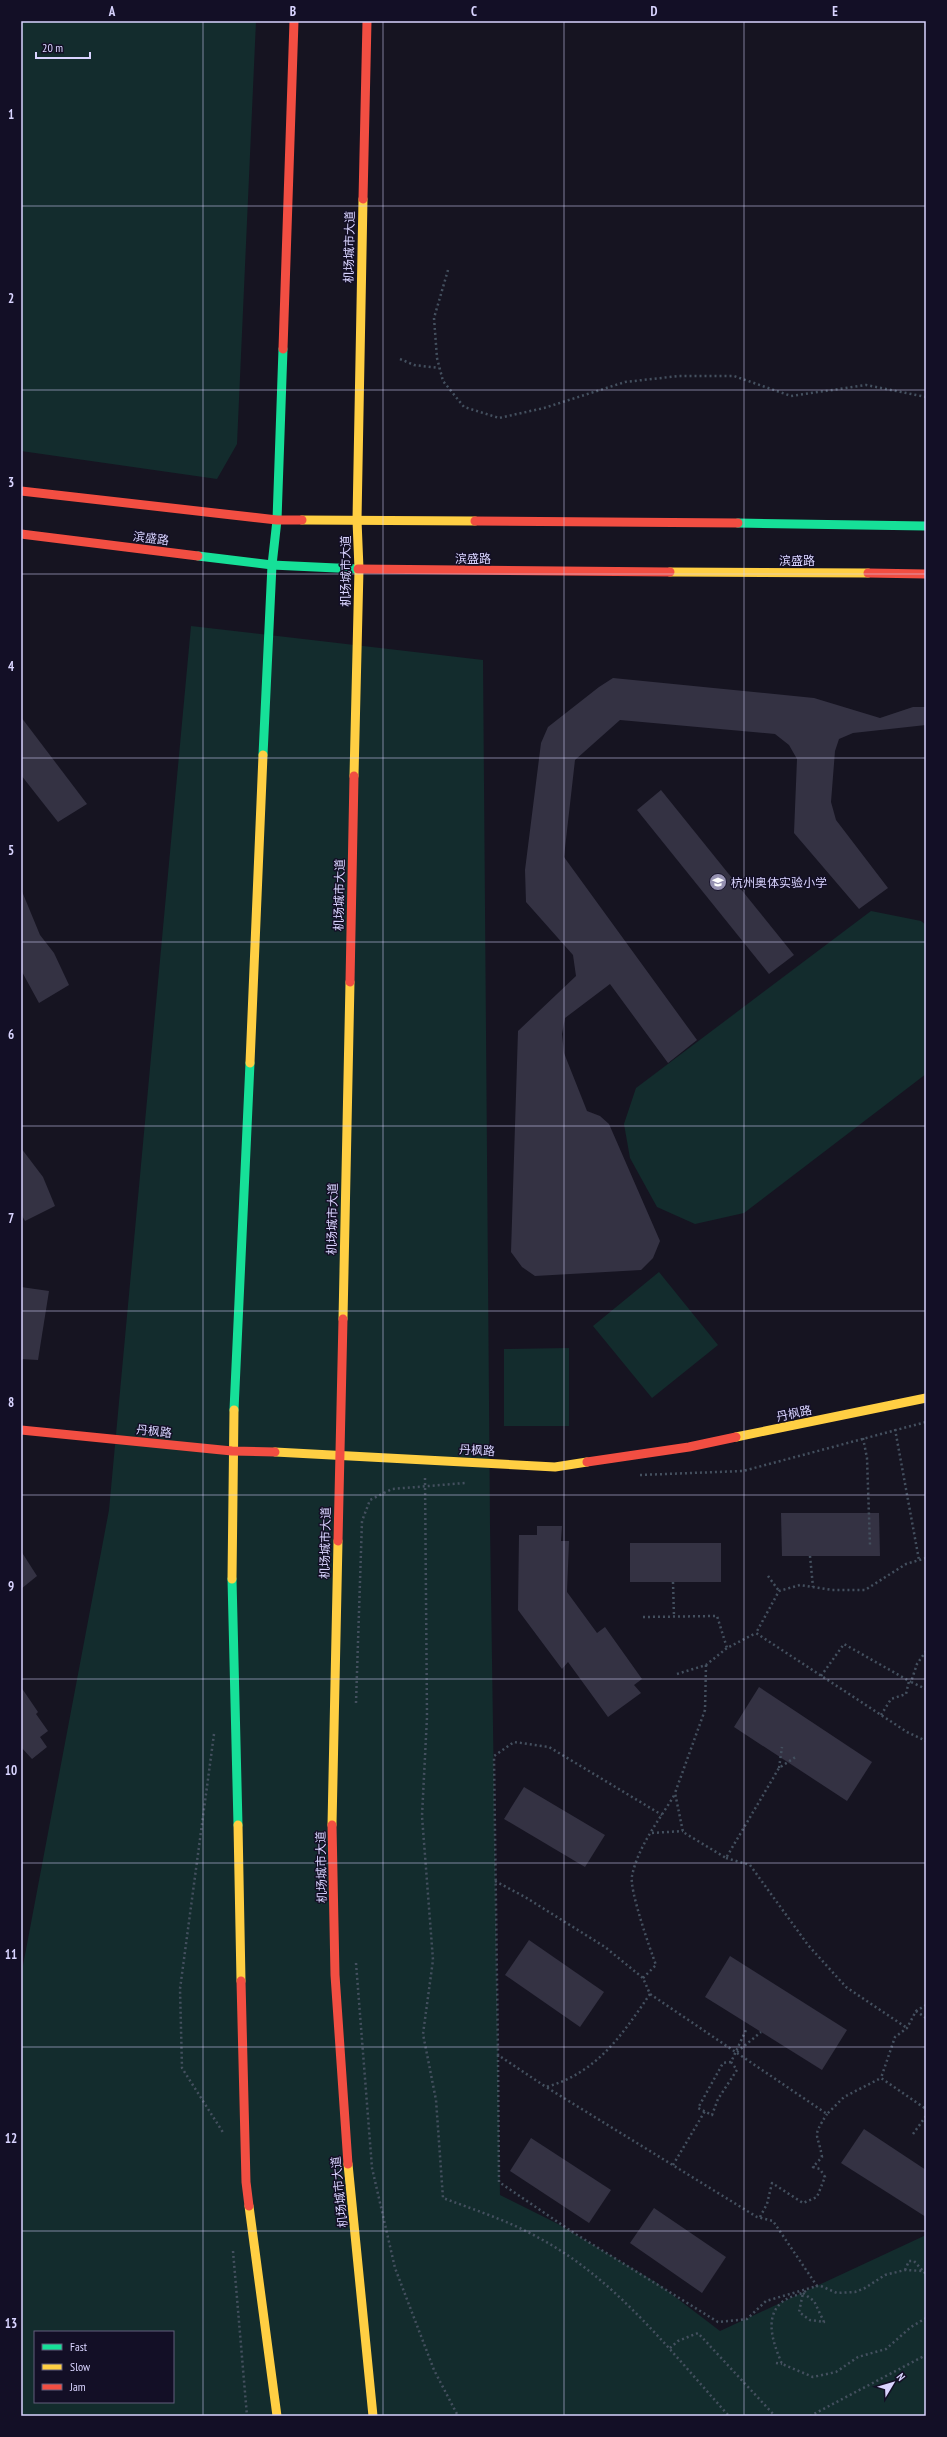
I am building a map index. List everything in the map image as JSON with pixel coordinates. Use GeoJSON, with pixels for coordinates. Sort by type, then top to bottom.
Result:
{"type":"FeatureCollection","features":[{"type":"Feature","properties":{"kind":"main road"},"geometry":{"type":"LineString","coordinates":[[277,2416],[246,2182],[231,1548],[232,1450],[272,565],[277,520],[294,21]]}},
{"type":"Feature","properties":{"kind":"main road","name":"机场城市大道"},"geometry":{"type":"LineString","coordinates":[[367,21],[357,520],[358,569],[332,1798],[335,1975],[346,2142],[373,2416]]}},
{"type":"Feature","properties":{"kind":"main road"},"geometry":{"type":"LineString","coordinates":[[21,491],[277,520],[926,526]]}},
{"type":"Feature","properties":{"kind":"main road","name":"滨盛路"},"geometry":{"type":"LineString","coordinates":[[21,534],[272,565],[358,569],[926,574]]}},
{"type":"Feature","properties":{"kind":"main road","name":"丹枫路"},"geometry":{"type":"LineString","coordinates":[[21,1430],[232,1450],[339,1454],[556,1467],[689,1447],[926,1398]]}},
{"type":"Feature","properties":{"kind":"path"},"geometry":{"type":"LineString","coordinates":[[448,270],[434,318],[439,368],[443,381],[464,407],[499,418],[544,408],[625,382],[679,376],[734,376],[792,396],[866,385],[926,397]]}},
{"type":"Feature","properties":{"kind":"path"},"geometry":{"type":"LineString","coordinates":[[400,359],[414,365],[439,368]]}},
{"type":"Feature","properties":{"kind":"path"},"geometry":{"type":"LineString","coordinates":[[895,1429],[920,1560]]}},
{"type":"Feature","properties":{"kind":"path"},"geometry":{"type":"LineString","coordinates":[[863,1438],[867,1458],[870,1545]]}},
{"type":"Feature","properties":{"kind":"path"},"geometry":{"type":"LineString","coordinates":[[425,1459],[427,1717],[422,1816],[433,1960],[423,2034],[436,2100],[443,2198],[539,2238],[606,2283],[670,2348],[729,2416]]}},
{"type":"Feature","properties":{"kind":"path"},"geometry":{"type":"LineString","coordinates":[[356,1705],[362,1521],[370,1500],[392,1489],[425,1484]]}},
{"type":"Feature","properties":{"kind":"path"},"geometry":{"type":"LineString","coordinates":[[810,1556],[813,1587]]}},
{"type":"Feature","properties":{"kind":"path"},"geometry":{"type":"LineString","coordinates":[[677,1674],[706,1665],[727,1648],[756,1633],[779,1591],[800,1585],[832,1590],[865,1590],[906,1564],[926,1558]]}},
{"type":"Feature","properties":{"kind":"path"},"geometry":{"type":"LineString","coordinates":[[768,1576],[779,1591]]}},
{"type":"Feature","properties":{"kind":"path"},"geometry":{"type":"LineString","coordinates":[[673,1582],[674,1617]]}},
{"type":"Feature","properties":{"kind":"path"},"geometry":{"type":"LineString","coordinates":[[642,1617],[716,1616],[727,1648]]}},
{"type":"Feature","properties":{"kind":"path"},"geometry":{"type":"LineString","coordinates":[[756,1633],[881,1715],[926,1741]]}},
{"type":"Feature","properties":{"kind":"path"},"geometry":{"type":"LineString","coordinates":[[821,1676],[844,1644],[926,1689]]}},
{"type":"Feature","properties":{"kind":"path"},"geometry":{"type":"LineString","coordinates":[[881,1715],[891,1699],[906,1694],[917,1664],[926,1651]]}},
{"type":"Feature","properties":{"kind":"path"},"geometry":{"type":"LineString","coordinates":[[643,1978],[656,1965],[642,1925],[631,1877],[640,1852],[675,1793],[705,1710],[706,1665]]}},
{"type":"Feature","properties":{"kind":"path"},"geometry":{"type":"LineString","coordinates":[[215,1727],[180,1989],[182,2068],[224,2134],[225,2141]]}},
{"type":"Feature","properties":{"kind":"path"},"geometry":{"type":"LineString","coordinates":[[662,1815],[549,1747],[514,1742],[494,1756],[499,2182],[574,2234],[718,2322],[747,2319],[766,2301],[817,2286]]}},
{"type":"Feature","properties":{"kind":"path"},"geometry":{"type":"LineString","coordinates":[[726,1858],[779,1768],[782,1747]]}},
{"type":"Feature","properties":{"kind":"path"},"geometry":{"type":"LineString","coordinates":[[779,1768],[797,1756]]}},
{"type":"Feature","properties":{"kind":"path"},"geometry":{"type":"LineString","coordinates":[[675,1793],[683,1831]]}},
{"type":"Feature","properties":{"kind":"path"},"geometry":{"type":"LineString","coordinates":[[651,1833],[683,1831],[726,1858],[750,1865],[808,1945],[846,1986],[908,2028]]}},
{"type":"Feature","properties":{"kind":"path"},"geometry":{"type":"LineString","coordinates":[[495,1881],[525,1897],[605,1947],[643,1978],[650,1994],[827,2114]]}},
{"type":"Feature","properties":{"kind":"path"},"geometry":{"type":"LineString","coordinates":[[356,1956],[372,2168],[395,2268],[434,2370],[458,2416]]}},
{"type":"Feature","properties":{"kind":"path"},"geometry":{"type":"LineString","coordinates":[[546,2087],[560,2083],[598,2061],[629,2025],[650,1994]]}},
{"type":"Feature","properties":{"kind":"path"},"geometry":{"type":"LineString","coordinates":[[760,2218],[767,2204],[772,2183],[803,2204],[817,2197],[825,2177],[820,2169],[813,2167],[822,2157],[816,2140],[817,2130],[827,2114],[844,2097],[881,2078],[895,2037],[908,2028],[916,2011],[926,2006]]}},
{"type":"Feature","properties":{"kind":"path"},"geometry":{"type":"LineString","coordinates":[[916,2011],[926,2018]]}},
{"type":"Feature","properties":{"kind":"path"},"geometry":{"type":"LineString","coordinates":[[731,2062],[737,2070],[718,2099],[712,2115],[698,2108],[723,2063],[731,2062],[737,2053],[746,2030]]}},
{"type":"Feature","properties":{"kind":"path"},"geometry":{"type":"LineString","coordinates":[[737,2053],[761,2032]]}},
{"type":"Feature","properties":{"kind":"path"},"geometry":{"type":"LineString","coordinates":[[498,2055],[546,2087],[672,2165],[760,2218],[773,2221],[817,2286],[837,2293],[854,2292],[865,2288],[885,2275],[905,2270],[923,2271]]}},
{"type":"Feature","properties":{"kind":"path"},"geometry":{"type":"LineString","coordinates":[[881,2078],[926,2109]]}},
{"type":"Feature","properties":{"kind":"path"},"geometry":{"type":"LineString","coordinates":[[672,2165],[705,2111]]}},
{"type":"Feature","properties":{"kind":"path"},"geometry":{"type":"LineString","coordinates":[[913,2134],[926,2116]]}},
{"type":"Feature","properties":{"kind":"path"},"geometry":{"type":"LineString","coordinates":[[233,2249],[247,2416]]}},
{"type":"Feature","properties":{"kind":"path"},"geometry":{"type":"LineString","coordinates":[[905,2270],[908,2261],[914,2262],[926,2274]]}},
{"type":"Feature","properties":{"kind":"path"},"geometry":{"type":"LineString","coordinates":[[782,2364],[772,2341],[772,2319],[780,2303],[793,2295],[802,2293],[811,2288]]}},
{"type":"Feature","properties":{"kind":"path"},"geometry":{"type":"LineString","coordinates":[[802,2293],[814,2301],[824,2322],[810,2320],[799,2312],[802,2293]]}},
{"type":"Feature","properties":{"kind":"path"},"geometry":{"type":"LineString","coordinates":[[776,2363],[813,2377],[836,2372],[858,2357],[886,2349],[911,2327],[926,2318]]}},
{"type":"Feature","properties":{"kind":"path"},"geometry":{"type":"LineString","coordinates":[[670,2348],[678,2341],[698,2333],[775,2416]]}},
{"type":"Feature","properties":{"kind":"path"},"geometry":{"type":"LineString","coordinates":[[810,2416],[926,2355]]}},
{"type":"Feature","properties":{"kind":"green space"},"geometry":{"type":"Polygon","coordinates":[[[21,21],[256,21],[237,444],[217,479],[21,451],[21,21]]]}},
{"type":"Feature","properties":{"kind":"green space"},"geometry":{"type":"Polygon","coordinates":[[[191,626],[483,660],[490,1525],[500,2195],[558,2224],[657,2283],[720,2331],[926,2235],[926,2416],[21,2416],[21,1976],[109,1510],[191,626]]]}},
{"type":"Feature","properties":{"kind":"green space"},"geometry":{"type":"Polygon","coordinates":[[[871,911],[921,921],[926,925],[926,1074],[744,1213],[695,1224],[657,1207],[630,1158],[624,1124],[636,1088],[871,911]]]}},
{"type":"Feature","properties":{"kind":"green space"},"geometry":{"type":"Polygon","coordinates":[[[659,1272],[718,1345],[652,1398],[593,1326],[659,1272]]]}},
{"type":"Feature","properties":{"kind":"green space"},"geometry":{"type":"Polygon","coordinates":[[[569,1348],[569,1426],[504,1426],[504,1349],[569,1348]]]}},
{"type":"Feature","properties":{"kind":"building"},"geometry":{"type":"Polygon","coordinates":[[[613,678],[814,698],[880,718],[913,707],[926,707],[926,725],[853,733],[839,739],[835,751],[831,802],[836,820],[888,888],[859,909],[794,833],[797,759],[789,745],[775,734],[620,720],[575,760],[564,857],[697,1040],[668,1063],[610,984],[565,1018],[562,1034],[564,1053],[587,1111],[600,1116],[609,1124],[660,1241],[653,1258],[641,1270],[535,1276],[522,1267],[511,1252],[518,1031],[576,976],[573,955],[526,902],[525,870],[541,743],[548,727],[599,687],[613,678]]]}},
{"type":"Feature","properties":{"kind":"building"},"geometry":{"type":"Polygon","coordinates":[[[21,717],[87,804],[58,822],[21,775],[21,717]]]}},
{"type":"Feature","properties":{"kind":"building"},"geometry":{"type":"Polygon","coordinates":[[[661,790],[794,955],[769,974],[637,810],[661,790]]]}},
{"type":"Feature","properties":{"kind":"building"},"geometry":{"type":"Polygon","coordinates":[[[21,889],[40,935],[54,953],[69,985],[39,1003],[21,970],[21,889]]]}},
{"type":"Feature","properties":{"kind":"building"},"geometry":{"type":"Polygon","coordinates":[[[21,1148],[43,1177],[55,1206],[25,1221],[21,1214],[21,1148]]]}},
{"type":"Feature","properties":{"kind":"building"},"geometry":{"type":"Polygon","coordinates":[[[21,1287],[49,1291],[38,1360],[21,1359],[21,1287]]]}},
{"type":"Feature","properties":{"kind":"building"},"geometry":{"type":"Polygon","coordinates":[[[781,1513],[879,1513],[880,1556],[782,1556],[781,1513]]]}},
{"type":"Feature","properties":{"kind":"building"},"geometry":{"type":"Polygon","coordinates":[[[537,1526],[562,1526],[561,1541],[569,1541],[567,1592],[597,1633],[605,1627],[642,1679],[634,1685],[641,1693],[608,1717],[568,1662],[562,1669],[518,1610],[519,1535],[537,1535],[537,1526]]]}},
{"type":"Feature","properties":{"kind":"building"},"geometry":{"type":"Polygon","coordinates":[[[630,1543],[721,1543],[721,1582],[630,1582],[630,1543]]]}},
{"type":"Feature","properties":{"kind":"building"},"geometry":{"type":"Polygon","coordinates":[[[21,1551],[37,1576],[21,1589],[21,1551]]]}},
{"type":"Feature","properties":{"kind":"building"},"geometry":{"type":"Polygon","coordinates":[[[21,1687],[38,1712],[36,1714],[48,1731],[40,1737],[47,1747],[32,1759],[21,1747],[21,1687]]]}},
{"type":"Feature","properties":{"kind":"building"},"geometry":{"type":"Polygon","coordinates":[[[759,1687],[872,1762],[847,1801],[734,1727],[759,1687]]]}},
{"type":"Feature","properties":{"kind":"building"},"geometry":{"type":"Polygon","coordinates":[[[524,1787],[605,1835],[585,1867],[504,1819],[524,1787]]]}},
{"type":"Feature","properties":{"kind":"building"},"geometry":{"type":"Polygon","coordinates":[[[529,1940],[604,1992],[580,2027],[505,1975],[529,1940]]]}},
{"type":"Feature","properties":{"kind":"building"},"geometry":{"type":"Polygon","coordinates":[[[730,1956],[847,2030],[822,2070],[705,1997],[730,1956]]]}},
{"type":"Feature","properties":{"kind":"building"},"geometry":{"type":"Polygon","coordinates":[[[864,2129],[926,2170],[926,2217],[841,2163],[864,2129]]]}},
{"type":"Feature","properties":{"kind":"building"},"geometry":{"type":"Polygon","coordinates":[[[531,2138],[611,2190],[589,2223],[510,2171],[531,2138]]]}},
{"type":"Feature","properties":{"kind":"building"},"geometry":{"type":"Polygon","coordinates":[[[654,2208],[726,2257],[702,2293],[630,2243],[654,2208]]]}},
{"type":"Feature","properties":{"kind":"traffic: fast"},"geometry":{"type":"LineString","coordinates":[[277,520],[283,349]]}},
{"type":"Feature","properties":{"kind":"traffic: fast"},"geometry":{"type":"LineString","coordinates":[[263,755],[272,565],[277,520]]}},
{"type":"Feature","properties":{"kind":"traffic: fast"},"geometry":{"type":"LineString","coordinates":[[738,523],[926,526]]}},
{"type":"Feature","properties":{"kind":"traffic: fast"},"geometry":{"type":"LineString","coordinates":[[198,556],[272,565],[358,569]]}},
{"type":"Feature","properties":{"kind":"traffic: fast"},"geometry":{"type":"LineString","coordinates":[[234,1410],[250,1063]]}},
{"type":"Feature","properties":{"kind":"traffic: fast"},"geometry":{"type":"LineString","coordinates":[[232,1579],[238,1825]]}},
{"type":"Feature","properties":{"kind":"traffic: slow"},"geometry":{"type":"LineString","coordinates":[[357,520],[363,199]]}},
{"type":"Feature","properties":{"kind":"traffic: slow"},"geometry":{"type":"LineString","coordinates":[[302,520],[475,521]]}},
{"type":"Feature","properties":{"kind":"traffic: slow"},"geometry":{"type":"LineString","coordinates":[[354,776],[359,569],[357,520]]}},
{"type":"Feature","properties":{"kind":"traffic: slow"},"geometry":{"type":"LineString","coordinates":[[670,572],[868,573]]}},
{"type":"Feature","properties":{"kind":"traffic: slow"},"geometry":{"type":"LineString","coordinates":[[250,1063],[263,755]]}},
{"type":"Feature","properties":{"kind":"traffic: slow"},"geometry":{"type":"LineString","coordinates":[[343,1319],[350,982]]}},
{"type":"Feature","properties":{"kind":"traffic: slow"},"geometry":{"type":"LineString","coordinates":[[736,1437],[926,1398]]}},
{"type":"Feature","properties":{"kind":"traffic: slow"},"geometry":{"type":"LineString","coordinates":[[232,1579],[234,1410]]}},
{"type":"Feature","properties":{"kind":"traffic: slow"},"geometry":{"type":"LineString","coordinates":[[275,1452],[555,1467],[587,1462]]}},
{"type":"Feature","properties":{"kind":"traffic: slow"},"geometry":{"type":"LineString","coordinates":[[332,1825],[338,1541]]}},
{"type":"Feature","properties":{"kind":"traffic: slow"},"geometry":{"type":"LineString","coordinates":[[238,1825],[241,1981]]}},
{"type":"Feature","properties":{"kind":"traffic: slow"},"geometry":{"type":"LineString","coordinates":[[348,2164],[373,2416]]}},
{"type":"Feature","properties":{"kind":"traffic: slow"},"geometry":{"type":"LineString","coordinates":[[249,2206],[277,2416]]}},
{"type":"Feature","properties":{"kind":"traffic: jam"},"geometry":{"type":"LineString","coordinates":[[283,349],[294,21]]}},
{"type":"Feature","properties":{"kind":"traffic: jam"},"geometry":{"type":"LineString","coordinates":[[363,199],[367,21]]}},
{"type":"Feature","properties":{"kind":"traffic: jam"},"geometry":{"type":"LineString","coordinates":[[21,491],[277,520],[302,520]]}},
{"type":"Feature","properties":{"kind":"traffic: jam"},"geometry":{"type":"LineString","coordinates":[[475,521],[738,523]]}},
{"type":"Feature","properties":{"kind":"traffic: jam"},"geometry":{"type":"LineString","coordinates":[[21,534],[198,556]]}},
{"type":"Feature","properties":{"kind":"traffic: jam"},"geometry":{"type":"LineString","coordinates":[[358,569],[670,572]]}},
{"type":"Feature","properties":{"kind":"traffic: jam"},"geometry":{"type":"LineString","coordinates":[[868,573],[926,574]]}},
{"type":"Feature","properties":{"kind":"traffic: jam"},"geometry":{"type":"LineString","coordinates":[[350,982],[354,776]]}},
{"type":"Feature","properties":{"kind":"traffic: jam"},"geometry":{"type":"LineString","coordinates":[[338,1541],[343,1319]]}},
{"type":"Feature","properties":{"kind":"traffic: jam"},"geometry":{"type":"LineString","coordinates":[[21,1430],[232,1451],[275,1452]]}},
{"type":"Feature","properties":{"kind":"traffic: jam"},"geometry":{"type":"LineString","coordinates":[[587,1462],[689,1447],[736,1437]]}},
{"type":"Feature","properties":{"kind":"traffic: jam"},"geometry":{"type":"LineString","coordinates":[[332,1825],[335,1975],[348,2164]]}},
{"type":"Feature","properties":{"kind":"traffic: jam"},"geometry":{"type":"LineString","coordinates":[[241,1981],[246,2182],[249,2206]]}},
{"type":"Feature","properties":{"kind":"place","name":"杭州奥体实验小学"},"geometry":{"type":"Point","coordinates":[718,882]}}]}
